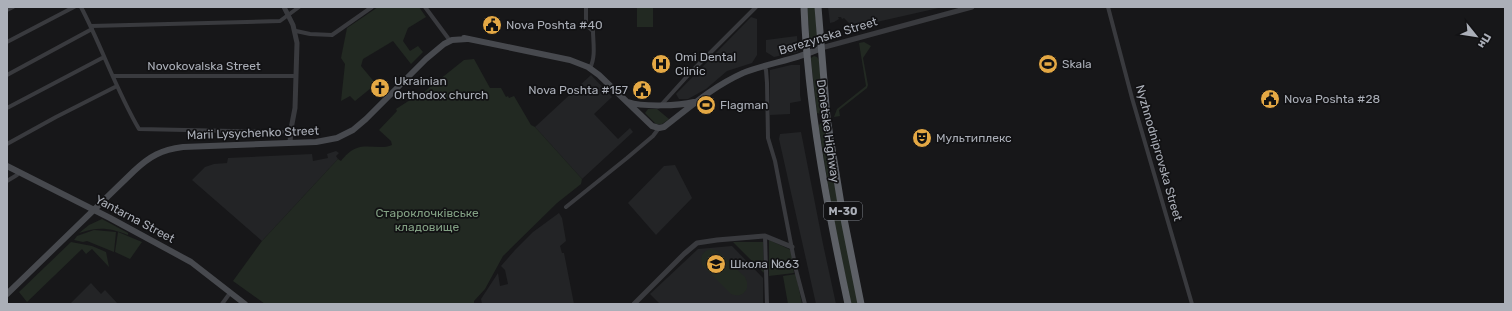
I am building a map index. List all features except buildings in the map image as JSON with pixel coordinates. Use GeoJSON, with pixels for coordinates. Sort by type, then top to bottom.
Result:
{"type":"FeatureCollection","features":[{"type":"Feature","properties":{"kind":"highway","name":"Donetske Highway"},"geometry":{"type":"LineString","coordinates":[[804,7],[807,55],[814,120],[827,199],[848,304]]}},
{"type":"Feature","properties":{"kind":"highway","name":"Donetske Highway"},"geometry":{"type":"LineString","coordinates":[[818,7],[827,118],[841,204],[861,304]]}},
{"type":"Feature","properties":{"kind":"highway"},"geometry":{"type":"LineString","coordinates":[[814,120],[827,118]]}},
{"type":"Feature","properties":{"kind":"main road","name":"Marii Lysychenko Street"},"geometry":{"type":"LineString","coordinates":[[7,294],[145,161],[161,151],[183,147],[322,142],[345,135],[366,119],[427,58],[436,47],[448,38],[458,36],[578,62],[599,74],[652,126],[659,128]]}},
{"type":"Feature","properties":{"kind":"main road","name":"Marii Lysychenko Street"},"geometry":{"type":"LineString","coordinates":[[427,58],[450,40],[467,39]]}},
{"type":"Feature","properties":{"kind":"main road","name":"Berezynska Street"},"geometry":{"type":"LineString","coordinates":[[659,128],[664,127],[695,101],[726,82],[764,66],[807,55],[822,48]]}},
{"type":"Feature","properties":{"kind":"main road"},"geometry":{"type":"LineString","coordinates":[[627,101],[637,104],[671,105],[677,108],[679,115]]}},
{"type":"Feature","properties":{"kind":"main road","name":"Berezynska Street"},"geometry":{"type":"LineString","coordinates":[[671,105],[695,101]]}},
{"type":"Feature","properties":{"kind":"main road"},"geometry":{"type":"LineString","coordinates":[[644,118],[643,110],[649,105]]}},
{"type":"Feature","properties":{"kind":"main road","name":"Yantarna Street"},"geometry":{"type":"LineString","coordinates":[[7,166],[94,210],[191,262],[245,304]]}},
{"type":"Feature","properties":{"kind":"street"},"geometry":{"type":"LineString","coordinates":[[7,10],[13,7]]}},
{"type":"Feature","properties":{"kind":"street"},"geometry":{"type":"LineString","coordinates":[[7,42],[74,7]]}},
{"type":"Feature","properties":{"kind":"street"},"geometry":{"type":"LineString","coordinates":[[81,7],[92,28],[117,86],[139,129],[284,132],[290,136]]}},
{"type":"Feature","properties":{"kind":"street"},"geometry":{"type":"LineString","coordinates":[[284,7],[296,31],[297,43],[295,108],[290,143]]}},
{"type":"Feature","properties":{"kind":"street"},"geometry":{"type":"LineString","coordinates":[[7,75],[92,28],[280,21],[287,14],[299,7]]}},
{"type":"Feature","properties":{"kind":"street"},"geometry":{"type":"LineString","coordinates":[[296,31],[310,34],[332,35],[372,7]]}},
{"type":"Feature","properties":{"kind":"street"},"geometry":{"type":"LineString","coordinates":[[425,7],[448,38]]}},
{"type":"Feature","properties":{"kind":"street"},"geometry":{"type":"LineString","coordinates":[[586,7],[586,25],[593,31],[593,57],[590,68]]}},
{"type":"Feature","properties":{"kind":"street"},"geometry":{"type":"LineString","coordinates":[[662,104],[691,72],[756,7]]}},
{"type":"Feature","properties":{"kind":"street","name":"Berezynska Street"},"geometry":{"type":"LineString","coordinates":[[822,48],[972,7]]}},
{"type":"Feature","properties":{"kind":"street","name":"Nyzhnodniprovska Street"},"geometry":{"type":"LineString","coordinates":[[1108,7],[1132,98],[1192,304]]}},
{"type":"Feature","properties":{"kind":"street"},"geometry":{"type":"LineString","coordinates":[[7,108],[104,58]]}},
{"type":"Feature","properties":{"kind":"street"},"geometry":{"type":"LineString","coordinates":[[764,66],[766,70],[767,83],[768,138],[775,161],[796,270],[805,304]]}},
{"type":"Feature","properties":{"kind":"street","name":"Novokovalska Street"},"geometry":{"type":"LineString","coordinates":[[113,76],[296,76]]}},
{"type":"Feature","properties":{"kind":"street"},"geometry":{"type":"LineString","coordinates":[[7,144],[117,86]]}},
{"type":"Feature","properties":{"kind":"street","name":"Berezynska Street"},"geometry":{"type":"LineString","coordinates":[[566,207],[627,158],[659,128]]}},
{"type":"Feature","properties":{"kind":"street"},"geometry":{"type":"LineString","coordinates":[[7,181],[17,175],[18,172]]}},
{"type":"Feature","properties":{"kind":"street"},"geometry":{"type":"LineString","coordinates":[[634,304],[697,243],[765,236],[792,247]]}},
{"type":"Feature","properties":{"kind":"street"},"geometry":{"type":"LineString","coordinates":[[765,236],[767,304]]}},
{"type":"Feature","properties":{"kind":"street"},"geometry":{"type":"LineString","coordinates":[[222,304],[230,293]]}},
{"type":"Feature","properties":{"kind":"shaded area"},"geometry":{"type":"Polygon","coordinates":[[[828,7],[943,7],[850,28],[849,23],[841,17],[838,17],[839,19],[830,23],[828,7]]]}},
{"type":"Feature","properties":{"kind":"shaded area"},"geometry":{"type":"Polygon","coordinates":[[[751,17],[757,19],[757,55],[752,63],[727,71],[706,89],[688,99],[679,99],[676,94],[751,17]]]}},
{"type":"Feature","properties":{"kind":"shaded area"},"geometry":{"type":"Polygon","coordinates":[[[797,36],[798,52],[774,57],[766,52],[766,40],[797,36]]]}},
{"type":"Feature","properties":{"kind":"shaded area"},"geometry":{"type":"Polygon","coordinates":[[[791,65],[800,65],[801,101],[790,103],[790,114],[770,115],[770,70],[791,65]]]}},
{"type":"Feature","properties":{"kind":"shaded area"},"geometry":{"type":"Polygon","coordinates":[[[591,75],[612,97],[594,114],[618,139],[630,128],[633,132],[582,179],[535,127],[591,75]]]}},
{"type":"Feature","properties":{"kind":"shaded area"},"geometry":{"type":"Polygon","coordinates":[[[801,132],[836,304],[816,304],[779,139],[780,134],[801,132]]]}},
{"type":"Feature","properties":{"kind":"shaded area"},"geometry":{"type":"Polygon","coordinates":[[[336,151],[339,153],[336,156],[338,159],[262,241],[192,180],[205,167],[214,164],[227,163],[228,158],[312,154],[313,161],[328,158],[327,154],[336,151]]]}},
{"type":"Feature","properties":{"kind":"shaded area"},"geometry":{"type":"Polygon","coordinates":[[[675,165],[692,198],[656,235],[628,203],[664,166],[675,165]]]}},
{"type":"Feature","properties":{"kind":"shaded area"},"geometry":{"type":"Polygon","coordinates":[[[559,213],[562,218],[566,241],[560,246],[562,253],[564,253],[574,304],[482,304],[481,299],[498,273],[500,286],[508,284],[505,270],[501,266],[533,232],[559,213]]]}},
{"type":"Feature","properties":{"kind":"shaded area","name":"Школа №63"},"geometry":{"type":"Polygon","coordinates":[[[732,246],[763,278],[763,304],[660,304],[650,294],[698,249],[732,246]]]}},
{"type":"Feature","properties":{"kind":"shaded area"},"geometry":{"type":"Polygon","coordinates":[[[91,283],[101,294],[105,290],[118,304],[70,304],[91,283]]]}},
{"type":"Feature","properties":{"kind":"green space"},"geometry":{"type":"Polygon","coordinates":[[[378,7],[419,7],[426,17],[408,28],[403,41],[410,51],[418,46],[423,52],[411,64],[393,41],[363,59],[361,66],[376,84],[355,101],[350,96],[341,101],[345,64],[341,58],[347,28],[378,7]]]}},
{"type":"Feature","properties":{"kind":"green space"},"geometry":{"type":"Polygon","coordinates":[[[637,7],[653,7],[653,27],[637,27],[637,7]]]}},
{"type":"Feature","properties":{"kind":"green space"},"geometry":{"type":"Polygon","coordinates":[[[807,7],[815,7],[818,43],[814,46],[810,44],[807,7]]]}},
{"type":"Feature","properties":{"kind":"green space"},"geometry":{"type":"Polygon","coordinates":[[[864,42],[871,46],[863,58],[868,85],[867,88],[839,110],[840,116],[834,117],[837,109],[866,86],[859,43],[864,42]]]}},
{"type":"Feature","properties":{"kind":"green space"},"geometry":{"type":"Polygon","coordinates":[[[814,56],[819,60],[824,112],[821,114],[817,113],[811,61],[811,58],[814,56]]]}},
{"type":"Feature","properties":{"kind":"green space","name":"Староклочківське кладовище"},"geometry":{"type":"Polygon","coordinates":[[[474,59],[490,88],[501,88],[506,97],[508,96],[509,98],[514,96],[531,125],[535,127],[582,179],[581,184],[557,203],[503,256],[485,289],[474,301],[474,304],[265,304],[233,281],[262,241],[338,159],[341,161],[346,155],[357,148],[383,147],[392,145],[391,141],[379,130],[397,111],[396,109],[410,100],[414,100],[464,60],[474,59]]]}},
{"type":"Feature","properties":{"kind":"green space"},"geometry":{"type":"Polygon","coordinates":[[[648,109],[657,109],[669,119],[662,124],[656,124],[645,113],[648,109]]]}},
{"type":"Feature","properties":{"kind":"green space"},"geometry":{"type":"Polygon","coordinates":[[[824,123],[859,304],[851,304],[835,227],[819,129],[819,125],[824,123]]]}},
{"type":"Feature","properties":{"kind":"green space"},"geometry":{"type":"Polygon","coordinates":[[[102,219],[128,233],[128,235],[109,229],[98,229],[79,233],[89,225],[102,219]]]}},
{"type":"Feature","properties":{"kind":"green space"},"geometry":{"type":"Polygon","coordinates":[[[94,230],[116,232],[114,252],[87,241],[83,242],[74,240],[77,236],[94,230]]]}},
{"type":"Feature","properties":{"kind":"green space"},"geometry":{"type":"Polygon","coordinates":[[[118,232],[142,242],[130,259],[115,252],[118,232]]]}},
{"type":"Feature","properties":{"kind":"green space"},"geometry":{"type":"Polygon","coordinates":[[[769,240],[791,250],[794,273],[769,276],[769,240]]]}},
{"type":"Feature","properties":{"kind":"green space"},"geometry":{"type":"Polygon","coordinates":[[[71,242],[92,246],[106,252],[109,267],[92,249],[86,254],[82,249],[27,302],[19,292],[71,242]]]}},
{"type":"Feature","properties":{"kind":"green space"},"geometry":{"type":"Polygon","coordinates":[[[733,242],[763,242],[764,273],[733,242]]]}},
{"type":"Feature","properties":{"kind":"green space"},"geometry":{"type":"Polygon","coordinates":[[[712,249],[719,252],[745,277],[747,288],[743,294],[731,294],[702,265],[702,254],[712,249]]]}},
{"type":"Feature","properties":{"kind":"green space"},"geometry":{"type":"Polygon","coordinates":[[[796,274],[802,304],[788,304],[783,276],[796,274]]]}},
{"type":"Feature","properties":{"kind":"place","name":"Nova Poshta #40"},"geometry":{"type":"Point","coordinates":[492,25]}},
{"type":"Feature","properties":{"kind":"place","name":"Omi Dental Clinic"},"geometry":{"type":"Point","coordinates":[661,64]}},
{"type":"Feature","properties":{"kind":"place","name":"Skala"},"geometry":{"type":"Point","coordinates":[1048,64]}},
{"type":"Feature","properties":{"kind":"place","name":"Ukrainian Orthodox church"},"geometry":{"type":"Point","coordinates":[380,88]}},
{"type":"Feature","properties":{"kind":"place","name":"Nova Poshta #157"},"geometry":{"type":"Point","coordinates":[642,90]}},
{"type":"Feature","properties":{"kind":"place","name":"Nova Poshta #28"},"geometry":{"type":"Point","coordinates":[1270,99]}},
{"type":"Feature","properties":{"kind":"place","name":"Flagman"},"geometry":{"type":"Point","coordinates":[706,105]}},
{"type":"Feature","properties":{"kind":"place","name":"Мультиплекс"},"geometry":{"type":"Point","coordinates":[922,138]}},
{"type":"Feature","properties":{"kind":"place","name":"Школа №63"},"geometry":{"type":"Point","coordinates":[716,264]}}]}
